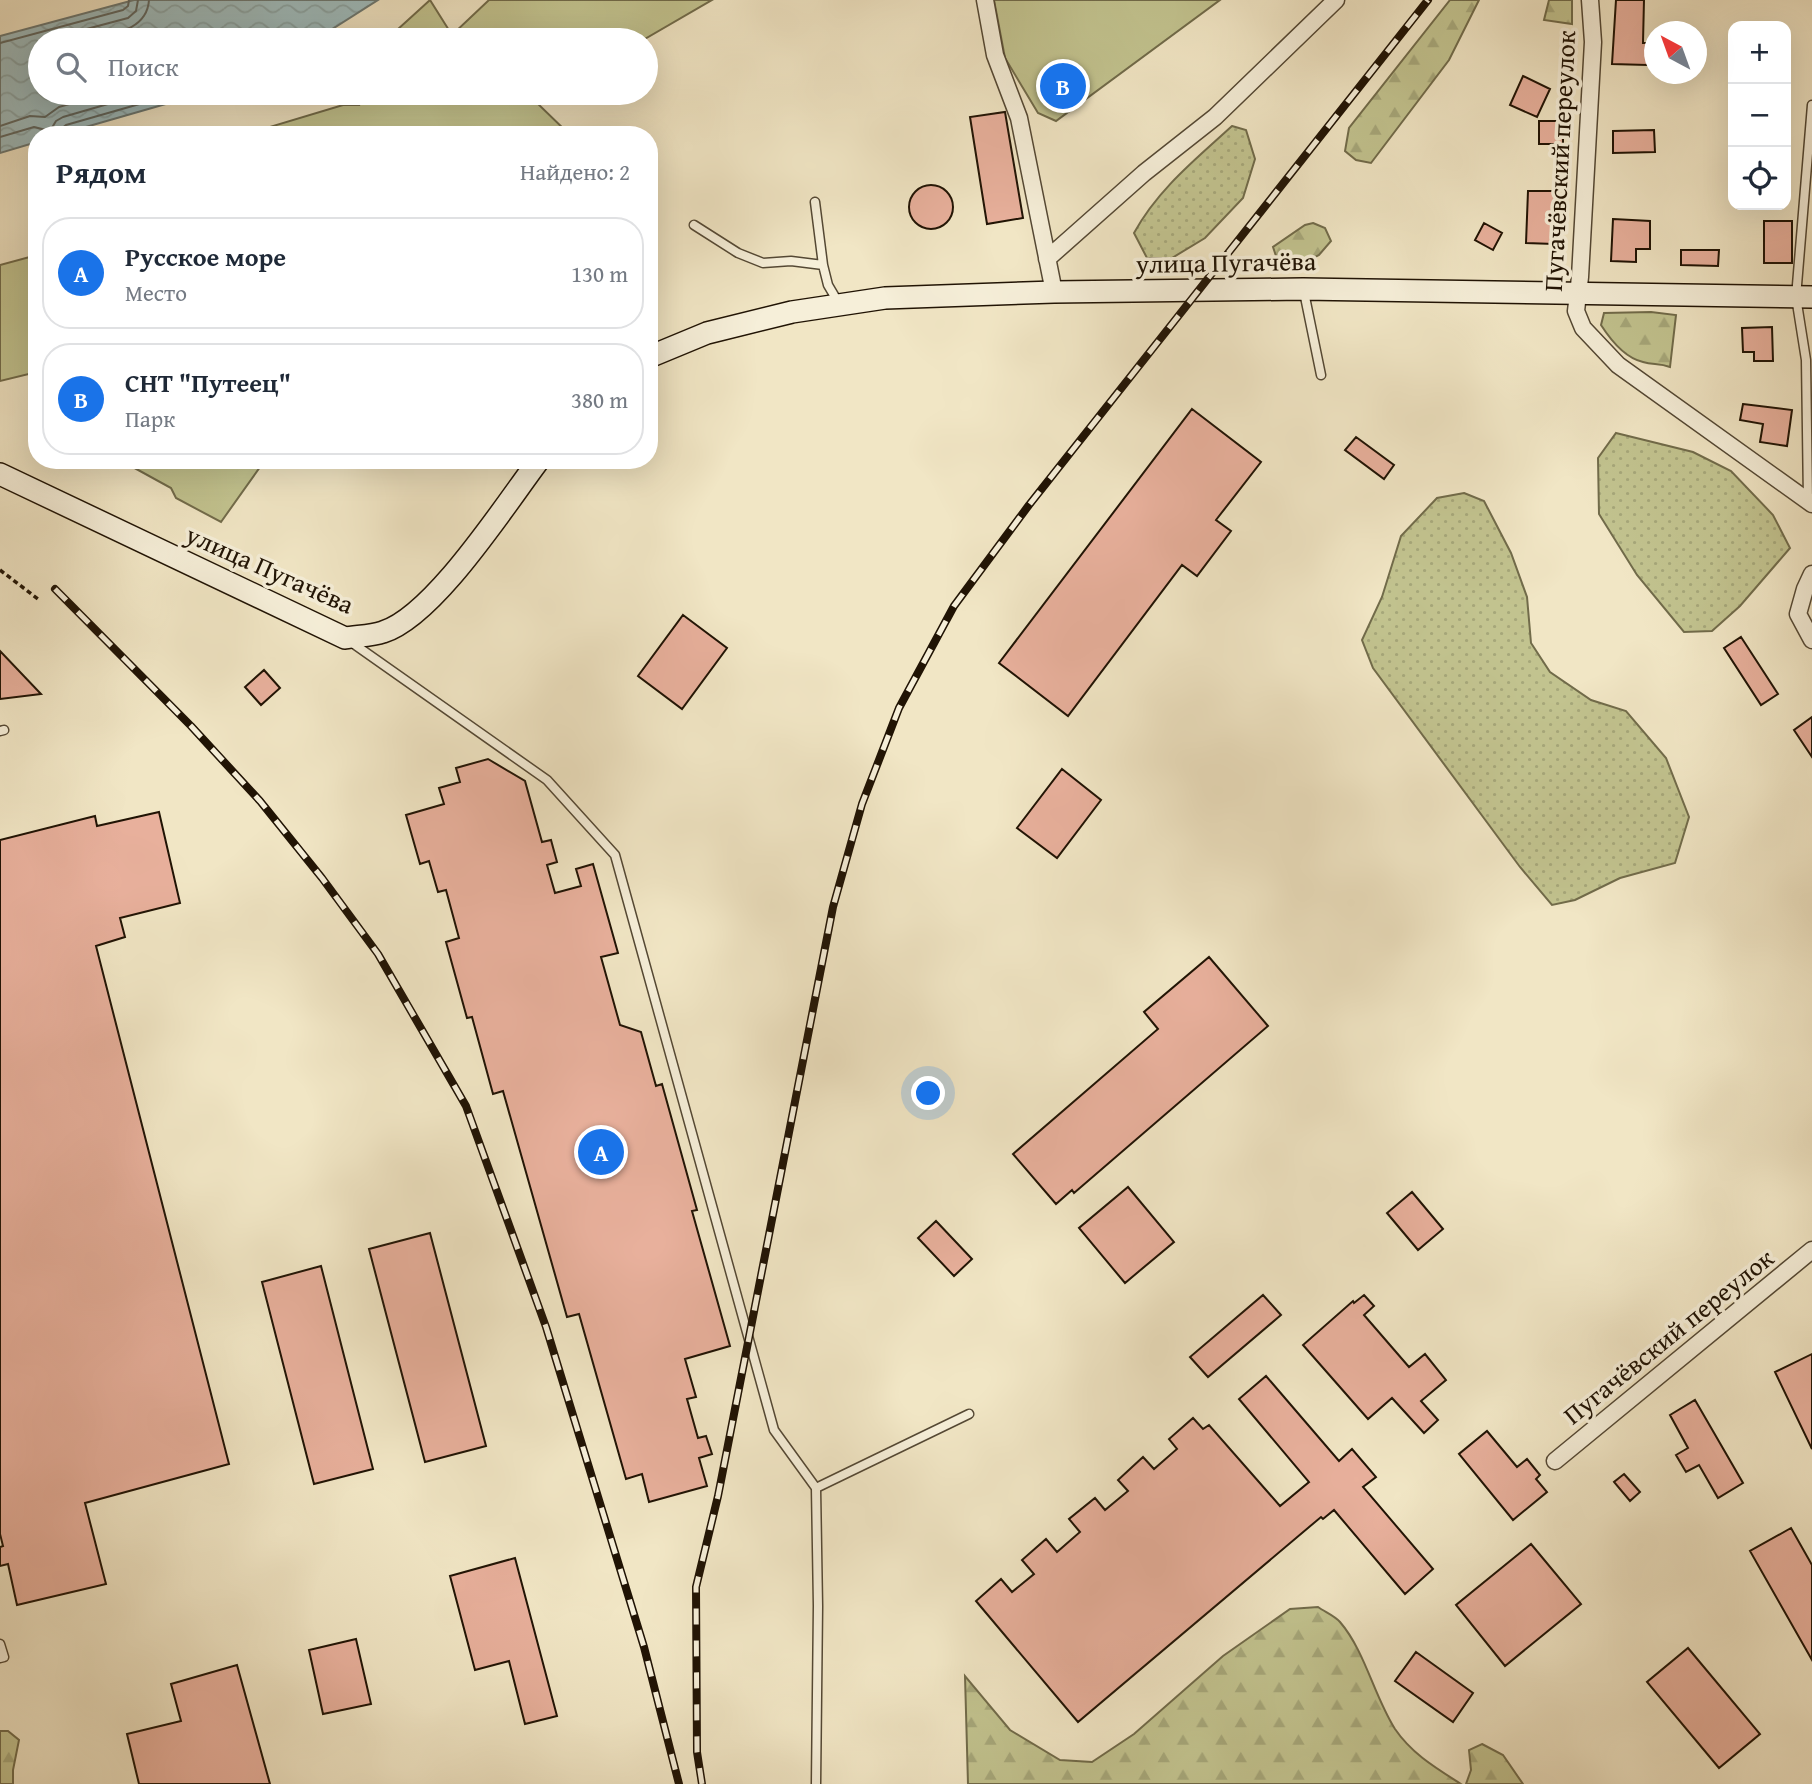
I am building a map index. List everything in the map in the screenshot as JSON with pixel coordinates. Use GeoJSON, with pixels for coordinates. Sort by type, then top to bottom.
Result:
{"type":"FeatureCollection","features":[{"type":"Feature","properties":{"kind":"street"},"geometry":{"type":"LineString","coordinates":[[985,0],[995,54],[1019,118],[1054,292]]}},
{"type":"Feature","properties":{"kind":"street"},"geometry":{"type":"LineString","coordinates":[[1047,259],[1144,173],[1215,117],[1336,0]]}},
{"type":"Feature","properties":{"kind":"street","name":"Пугачёвский переулок"},"geometry":{"type":"LineString","coordinates":[[1590,0],[1593,42],[1576,311],[1583,328],[1618,365],[1810,503]]}},
{"type":"Feature","properties":{"kind":"street","name":"улица Пугачёва"},"geometry":{"type":"LineString","coordinates":[[658,353],[707,333],[792,312],[885,298],[1054,292],[1303,289],[1804,297]]}},
{"type":"Feature","properties":{"kind":"street","name":"улица Пугачёва"},"geometry":{"type":"LineString","coordinates":[[0,474],[140,545],[345,638],[384,632],[412,616],[452,576],[532,469]]}},
{"type":"Feature","properties":{"kind":"street"},"geometry":{"type":"LineString","coordinates":[[1812,574],[1804,589],[1798,614],[1812,640]]}},
{"type":"Feature","properties":{"kind":"street","name":"Пугачёвский переулок"},"geometry":{"type":"LineString","coordinates":[[1555,1461],[1812,1250]]}},
{"type":"Feature","properties":{"kind":"lane"},"geometry":{"type":"LineString","coordinates":[[1810,503],[1804,297],[1812,105]]}},
{"type":"Feature","properties":{"kind":"lane"},"geometry":{"type":"LineString","coordinates":[[815,202],[823,265],[833,295],[840,305]]}},
{"type":"Feature","properties":{"kind":"lane"},"geometry":{"type":"LineString","coordinates":[[694,225],[738,253],[763,263],[792,261],[823,265]]}},
{"type":"Feature","properties":{"kind":"lane"},"geometry":{"type":"LineString","coordinates":[[1303,289],[1321,375]]}},
{"type":"Feature","properties":{"kind":"lane"},"geometry":{"type":"LineString","coordinates":[[345,638],[548,780],[615,855],[774,1430],[816,1488],[816,1784]]}},
{"type":"Feature","properties":{"kind":"lane"},"geometry":{"type":"LineString","coordinates":[[816,1488],[969,1414]]}},
{"type":"Feature","properties":{"kind":"lane"},"geometry":{"type":"LineString","coordinates":[[0,1644],[4,1657],[0,1658]]}},
{"type":"Feature","properties":{"kind":"path"},"geometry":{"type":"LineString","coordinates":[[0,570],[38,600]]}},
{"type":"Feature","properties":{"kind":"green space"},"geometry":{"type":"Polygon","coordinates":[[[430,0],[448,28],[399,28],[430,0]]]}},
{"type":"Feature","properties":{"kind":"green space"},"geometry":{"type":"Polygon","coordinates":[[[489,0],[712,0],[658,31],[658,28],[459,28],[489,0]]]}},
{"type":"Feature","properties":{"kind":"green space"},"geometry":{"type":"Polygon","coordinates":[[[994,0],[1220,0],[1056,121],[1038,113],[1005,58],[994,0]]]}},
{"type":"Feature","properties":{"kind":"green space"},"geometry":{"type":"Polygon","coordinates":[[[1450,0],[1479,0],[1449,60],[1371,163],[1356,160],[1345,151],[1349,128],[1450,0]]]}},
{"type":"Feature","properties":{"kind":"green space"},"geometry":{"type":"Polygon","coordinates":[[[1549,0],[1572,0],[1572,24],[1544,20],[1549,0]]]}},
{"type":"Feature","properties":{"kind":"green space"},"geometry":{"type":"Polygon","coordinates":[[[343,105],[539,105],[561,126],[273,126],[343,105]]]}},
{"type":"Feature","properties":{"kind":"green space"},"geometry":{"type":"Polygon","coordinates":[[[1232,126],[1246,130],[1255,159],[1243,198],[1205,238],[1172,258],[1147,258],[1134,233],[1144,217],[1178,175],[1232,126]]]}},
{"type":"Feature","properties":{"kind":"green space"},"geometry":{"type":"Polygon","coordinates":[[[1313,223],[1325,228],[1331,241],[1319,255],[1304,263],[1276,256],[1273,247],[1305,225],[1313,223]]]}},
{"type":"Feature","properties":{"kind":"green space"},"geometry":{"type":"Polygon","coordinates":[[[28,257],[28,374],[0,381],[0,265],[28,257]]]}},
{"type":"Feature","properties":{"kind":"green space"},"geometry":{"type":"Polygon","coordinates":[[[1651,312],[1676,315],[1670,367],[1636,360],[1613,342],[1601,325],[1604,313],[1651,312]]]}},
{"type":"Feature","properties":{"kind":"green space"},"geometry":{"type":"Polygon","coordinates":[[[1616,433],[1693,452],[1731,471],[1773,515],[1790,548],[1740,606],[1712,631],[1684,632],[1637,575],[1599,514],[1598,458],[1616,433]]]}},
{"type":"Feature","properties":{"kind":"green space"},"geometry":{"type":"Polygon","coordinates":[[[136,469],[259,469],[221,522],[176,498],[171,488],[136,469]]]}},
{"type":"Feature","properties":{"kind":"green space"},"geometry":{"type":"Polygon","coordinates":[[[1464,493],[1484,501],[1511,553],[1527,597],[1531,643],[1550,672],[1591,700],[1626,711],[1666,758],[1689,817],[1675,863],[1620,878],[1575,900],[1552,905],[1520,867],[1373,668],[1362,640],[1382,597],[1401,536],[1437,498],[1464,493]]]}},
{"type":"Feature","properties":{"kind":"green space"},"geometry":{"type":"Polygon","coordinates":[[[1318,1607],[1338,1620],[1349,1634],[1388,1716],[1402,1738],[1425,1760],[1461,1784],[968,1784],[965,1676],[1010,1730],[1060,1760],[1092,1762],[1134,1734],[1223,1656],[1290,1609],[1318,1607]]]}},
{"type":"Feature","properties":{"kind":"green space"},"geometry":{"type":"Polygon","coordinates":[[[0,1731],[8,1731],[19,1740],[13,1784],[0,1784],[0,1731]]]}},
{"type":"Feature","properties":{"kind":"green space"},"geometry":{"type":"Polygon","coordinates":[[[1482,1744],[1503,1755],[1523,1784],[1466,1784],[1471,1770],[1469,1750],[1482,1744]]]}},
{"type":"Feature","properties":{"kind":"water"},"geometry":{"type":"Polygon","coordinates":[[[134,0],[378,0],[334,28],[30,28],[134,0]]]}},
{"type":"Feature","properties":{"kind":"water"},"geometry":{"type":"Polygon","coordinates":[[[28,28],[28,105],[162,105],[89,126],[28,126],[28,145],[0,153],[0,36],[28,28]]]}},
{"type":"Feature","properties":{"kind":"building"},"geometry":{"type":"Polygon","coordinates":[[[1616,0],[1644,0],[1644,65],[1612,64],[1616,0]]]}},
{"type":"Feature","properties":{"kind":"building"},"geometry":{"type":"Polygon","coordinates":[[[1523,76],[1550,89],[1537,117],[1510,105],[1523,76]]]}},
{"type":"Feature","properties":{"kind":"building"},"geometry":{"type":"Polygon","coordinates":[[[1005,112],[1023,218],[987,224],[970,117],[1005,112]]]}},
{"type":"Feature","properties":{"kind":"building"},"geometry":{"type":"Polygon","coordinates":[[[1539,121],[1563,121],[1563,144],[1539,144],[1539,121]]]}},
{"type":"Feature","properties":{"kind":"building"},"geometry":{"type":"Polygon","coordinates":[[[1654,130],[1655,152],[1613,153],[1613,131],[1654,130]]]}},
{"type":"Feature","properties":{"kind":"building"},"geometry":{"type":"Polygon","coordinates":[[[931,185],[946,192],[953,207],[946,222],[931,229],[916,222],[909,207],[916,192],[931,185]]]}},
{"type":"Feature","properties":{"kind":"building"},"geometry":{"type":"Polygon","coordinates":[[[1528,191],[1556,191],[1554,244],[1526,243],[1528,191]]]}},
{"type":"Feature","properties":{"kind":"building"},"geometry":{"type":"Polygon","coordinates":[[[1613,219],[1650,221],[1650,249],[1636,249],[1636,262],[1611,261],[1613,219]]]}},
{"type":"Feature","properties":{"kind":"building"},"geometry":{"type":"Polygon","coordinates":[[[1764,221],[1792,221],[1792,263],[1764,263],[1764,221]]]}},
{"type":"Feature","properties":{"kind":"building"},"geometry":{"type":"Polygon","coordinates":[[[1484,223],[1502,233],[1493,250],[1475,240],[1484,223]]]}},
{"type":"Feature","properties":{"kind":"building"},"geometry":{"type":"Polygon","coordinates":[[[1681,250],[1719,250],[1718,266],[1681,265],[1681,250]]]}},
{"type":"Feature","properties":{"kind":"building"},"geometry":{"type":"Polygon","coordinates":[[[1772,327],[1773,361],[1754,361],[1754,352],[1743,352],[1742,328],[1772,327]]]}},
{"type":"Feature","properties":{"kind":"building"},"geometry":{"type":"Polygon","coordinates":[[[1743,404],[1792,410],[1787,446],[1760,442],[1763,424],[1740,420],[1743,404]]]}},
{"type":"Feature","properties":{"kind":"building"},"geometry":{"type":"Polygon","coordinates":[[[1192,409],[1261,462],[1216,520],[1231,531],[1197,576],[1182,565],[1068,716],[999,663],[1192,409]]]}},
{"type":"Feature","properties":{"kind":"building"},"geometry":{"type":"Polygon","coordinates":[[[1356,437],[1394,465],[1384,479],[1345,450],[1356,437]]]}},
{"type":"Feature","properties":{"kind":"building"},"geometry":{"type":"Polygon","coordinates":[[[683,615],[727,648],[682,709],[638,676],[683,615]]]}},
{"type":"Feature","properties":{"kind":"building"},"geometry":{"type":"Polygon","coordinates":[[[1741,637],[1778,694],[1761,705],[1724,648],[1741,637]]]}},
{"type":"Feature","properties":{"kind":"building"},"geometry":{"type":"Polygon","coordinates":[[[0,651],[41,694],[0,699],[0,651]]]}},
{"type":"Feature","properties":{"kind":"building"},"geometry":{"type":"Polygon","coordinates":[[[264,670],[280,688],[261,705],[245,687],[264,670]]]}},
{"type":"Feature","properties":{"kind":"building"},"geometry":{"type":"Polygon","coordinates":[[[1812,717],[1812,757],[1794,730],[1812,717]]]}},
{"type":"Feature","properties":{"kind":"building"},"geometry":{"type":"Polygon","coordinates":[[[488,759],[525,781],[542,842],[551,840],[557,862],[547,865],[555,893],[581,886],[576,869],[593,864],[618,953],[601,957],[620,1025],[641,1032],[656,1086],[662,1084],[697,1210],[692,1211],[730,1346],[685,1359],[696,1397],[687,1399],[698,1438],[706,1436],[712,1454],[699,1458],[707,1486],[649,1502],[642,1474],[626,1479],[579,1314],[567,1317],[503,1091],[493,1094],[472,1017],[467,1018],[446,942],[459,938],[446,890],[438,892],[429,861],[420,864],[406,815],[444,804],[439,788],[460,782],[456,768],[488,759]]]}},
{"type":"Feature","properties":{"kind":"building"},"geometry":{"type":"Polygon","coordinates":[[[1062,769],[1101,800],[1057,858],[1017,828],[1062,769]]]}},
{"type":"Feature","properties":{"kind":"building"},"geometry":{"type":"Polygon","coordinates":[[[159,812],[180,903],[120,918],[125,937],[96,946],[229,1464],[85,1503],[106,1584],[17,1605],[8,1564],[0,1566],[0,1547],[3,1546],[0,1534],[0,840],[95,816],[97,826],[159,812]]]}},
{"type":"Feature","properties":{"kind":"building"},"geometry":{"type":"Polygon","coordinates":[[[1209,957],[1268,1026],[1074,1193],[1072,1190],[1056,1204],[1013,1154],[1158,1029],[1144,1012],[1209,957]]]}},
{"type":"Feature","properties":{"kind":"building"},"geometry":{"type":"Polygon","coordinates":[[[1128,1187],[1174,1242],[1125,1283],[1079,1228],[1128,1187]]]}},
{"type":"Feature","properties":{"kind":"building"},"geometry":{"type":"Polygon","coordinates":[[[1412,1192],[1443,1229],[1418,1250],[1387,1213],[1412,1192]]]}},
{"type":"Feature","properties":{"kind":"building"},"geometry":{"type":"Polygon","coordinates":[[[936,1221],[972,1259],[954,1276],[918,1238],[936,1221]]]}},
{"type":"Feature","properties":{"kind":"building"},"geometry":{"type":"Polygon","coordinates":[[[430,1233],[486,1446],[425,1462],[369,1249],[430,1233]]]}},
{"type":"Feature","properties":{"kind":"building"},"geometry":{"type":"Polygon","coordinates":[[[321,1266],[373,1469],[314,1484],[262,1282],[321,1266]]]}},
{"type":"Feature","properties":{"kind":"building"},"geometry":{"type":"Polygon","coordinates":[[[1263,1295],[1281,1315],[1208,1377],[1190,1357],[1263,1295]]]}},
{"type":"Feature","properties":{"kind":"building"},"geometry":{"type":"Polygon","coordinates":[[[1364,1295],[1374,1306],[1364,1315],[1409,1367],[1425,1354],[1446,1380],[1421,1401],[1438,1420],[1424,1433],[1392,1398],[1368,1419],[1303,1345],[1353,1301],[1354,1303],[1364,1295]]]}},
{"type":"Feature","properties":{"kind":"building"},"geometry":{"type":"Polygon","coordinates":[[[1812,1354],[1812,1449],[1775,1372],[1812,1354]]]}},
{"type":"Feature","properties":{"kind":"building"},"geometry":{"type":"Polygon","coordinates":[[[1266,1376],[1339,1461],[1352,1449],[1376,1477],[1363,1487],[1433,1569],[1405,1594],[1334,1510],[1323,1519],[1321,1517],[1078,1722],[976,1601],[1001,1579],[1012,1592],[1034,1574],[1022,1560],[1046,1539],[1057,1552],[1080,1532],[1069,1519],[1095,1498],[1105,1510],[1128,1491],[1118,1480],[1143,1457],[1154,1469],[1177,1449],[1169,1439],[1193,1418],[1203,1429],[1209,1425],[1280,1506],[1309,1482],[1239,1399],[1266,1376]]]}},
{"type":"Feature","properties":{"kind":"building"},"geometry":{"type":"Polygon","coordinates":[[[1695,1400],[1743,1483],[1718,1498],[1699,1465],[1686,1472],[1676,1455],[1688,1448],[1670,1415],[1695,1400]]]}},
{"type":"Feature","properties":{"kind":"building"},"geometry":{"type":"Polygon","coordinates":[[[1487,1431],[1517,1467],[1527,1459],[1540,1475],[1536,1479],[1547,1492],[1513,1520],[1459,1454],[1487,1431]]]}},
{"type":"Feature","properties":{"kind":"building"},"geometry":{"type":"Polygon","coordinates":[[[1624,1474],[1640,1492],[1630,1501],[1614,1482],[1624,1474]]]}},
{"type":"Feature","properties":{"kind":"building"},"geometry":{"type":"Polygon","coordinates":[[[1791,1528],[1812,1565],[1812,1660],[1750,1551],[1791,1528]]]}},
{"type":"Feature","properties":{"kind":"building"},"geometry":{"type":"Polygon","coordinates":[[[1531,1544],[1581,1604],[1505,1666],[1456,1605],[1531,1544]]]}},
{"type":"Feature","properties":{"kind":"building"},"geometry":{"type":"Polygon","coordinates":[[[515,1558],[557,1716],[525,1724],[509,1661],[475,1670],[450,1576],[515,1558]]]}},
{"type":"Feature","properties":{"kind":"building"},"geometry":{"type":"Polygon","coordinates":[[[356,1639],[371,1704],[323,1714],[309,1650],[356,1639]]]}},
{"type":"Feature","properties":{"kind":"building"},"geometry":{"type":"Polygon","coordinates":[[[1688,1648],[1760,1734],[1719,1768],[1647,1682],[1688,1648]]]}},
{"type":"Feature","properties":{"kind":"building"},"geometry":{"type":"Polygon","coordinates":[[[1416,1652],[1473,1693],[1453,1722],[1395,1681],[1416,1652]]]}},
{"type":"Feature","properties":{"kind":"building"},"geometry":{"type":"Polygon","coordinates":[[[237,1665],[270,1784],[139,1784],[127,1734],[181,1721],[171,1684],[237,1665]]]}},
{"type":"Feature","properties":{"kind":"railway"},"geometry":{"type":"LineString","coordinates":[[702,1784],[697,1752],[696,1587],[718,1496],[833,907],[862,804],[899,708],[954,606],[1029,505],[1428,0]]}},
{"type":"Feature","properties":{"kind":"railway"},"geometry":{"type":"LineString","coordinates":[[55,589],[191,726],[260,801],[322,878],[378,954],[466,1106],[546,1327],[644,1647],[679,1784]]}},
{"type":"Feature","properties":{"kind":"place","name":"СНТ \"Путеец\""},"geometry":{"type":"Point","coordinates":[1063,86]}},
{"type":"Feature","properties":{"kind":"place","name":"Русское море"},"geometry":{"type":"Point","coordinates":[601,1152]}}]}
